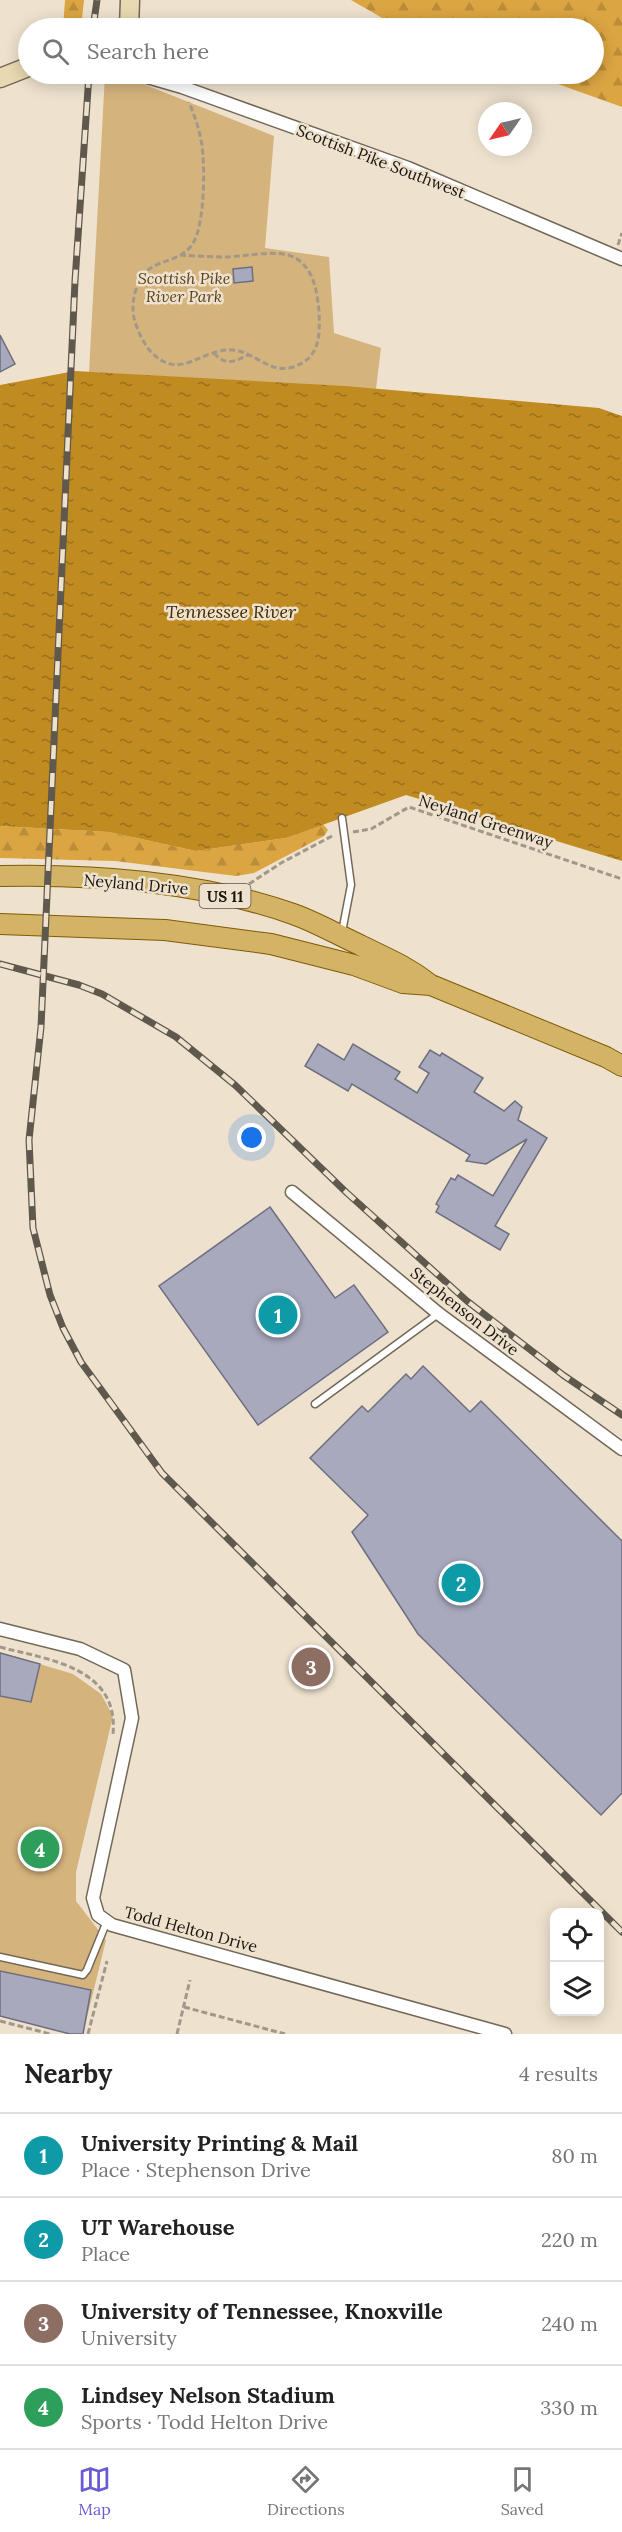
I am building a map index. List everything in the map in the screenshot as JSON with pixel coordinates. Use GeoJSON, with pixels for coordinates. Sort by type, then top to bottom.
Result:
{"type":"FeatureCollection","features":[{"type":"Feature","properties":{"kind":"main road","name":"Neyland Drive"},"geometry":{"type":"LineString","coordinates":[[0,876],[124,881],[198,890],[265,905],[296,915],[410,968],[431,985]]}},
{"type":"Feature","properties":{"kind":"main road","name":"Neyland Drive"},"geometry":{"type":"LineString","coordinates":[[0,924],[165,930],[271,944],[354,965],[403,982],[431,985],[606,1057],[622,1066]]}},
{"type":"Feature","properties":{"kind":"street"},"geometry":{"type":"LineString","coordinates":[[129,18],[130,0]]}},
{"type":"Feature","properties":{"kind":"street"},"geometry":{"type":"LineString","coordinates":[[0,78],[18,71]]}},
{"type":"Feature","properties":{"kind":"street","name":"Scottish Pike Southwest"},"geometry":{"type":"LineString","coordinates":[[172,84],[408,168],[622,259]]}},
{"type":"Feature","properties":{"kind":"street","name":"Stephenson Drive"},"geometry":{"type":"LineString","coordinates":[[292,1192],[439,1314],[622,1449]]}},
{"type":"Feature","properties":{"kind":"street","name":"Todd Helton Drive"},"geometry":{"type":"LineString","coordinates":[[0,1629],[80,1649],[124,1670],[132,1718],[93,1898],[98,1914],[121,1927],[506,2034]]}},
{"type":"Feature","properties":{"kind":"lane"},"geometry":{"type":"LineString","coordinates":[[341,936],[351,885],[342,818]]}},
{"type":"Feature","properties":{"kind":"lane"},"geometry":{"type":"LineString","coordinates":[[315,1404],[439,1314]]}},
{"type":"Feature","properties":{"kind":"lane"},"geometry":{"type":"LineString","coordinates":[[0,1957],[83,1975],[107,1921]]}},
{"type":"Feature","properties":{"kind":"path"},"geometry":{"type":"LineString","coordinates":[[180,255],[241,256],[257,253],[296,257],[307,268],[315,282],[319,338],[313,356],[301,364],[287,368],[273,367],[235,350],[214,353],[175,366],[162,363],[148,350],[138,330],[133,296],[141,275],[151,266],[180,255],[192,245],[200,219],[203,163],[199,128],[182,87]]}},
{"type":"Feature","properties":{"kind":"path"},"geometry":{"type":"LineString","coordinates":[[241,256],[243,264]]}},
{"type":"Feature","properties":{"kind":"path"},"geometry":{"type":"LineString","coordinates":[[214,353],[223,362],[234,362],[248,355]]}},
{"type":"Feature","properties":{"kind":"path","name":"Neyland Greenway"},"geometry":{"type":"LineString","coordinates":[[247,885],[281,863],[333,836],[371,829],[409,807],[622,879]]}},
{"type":"Feature","properties":{"kind":"path"},"geometry":{"type":"LineString","coordinates":[[0,1647],[81,1670],[93,1679],[103,1690],[112,1708],[114,1731],[112,1740]]}},
{"type":"Feature","properties":{"kind":"path"},"geometry":{"type":"LineString","coordinates":[[88,2034],[107,1961]]}},
{"type":"Feature","properties":{"kind":"path"},"geometry":{"type":"LineString","coordinates":[[177,2034],[190,1980]]}},
{"type":"Feature","properties":{"kind":"path"},"geometry":{"type":"LineString","coordinates":[[184,2007],[285,2034]]}},
{"type":"Feature","properties":{"kind":"path"},"geometry":{"type":"LineString","coordinates":[[0,2021],[50,2034]]}},
{"type":"Feature","properties":{"kind":"green space"},"geometry":{"type":"Polygon","coordinates":[[[65,0],[84,0],[82,18],[64,18],[65,0]]]}},
{"type":"Feature","properties":{"kind":"green space"},"geometry":{"type":"Polygon","coordinates":[[[351,0],[622,0],[622,107],[558,84],[604,84],[604,18],[382,18],[351,0]]]}},
{"type":"Feature","properties":{"kind":"green space","name":"Scottish Pike River Park"},"geometry":{"type":"Polygon","coordinates":[[[104,84],[143,84],[274,136],[265,248],[329,257],[334,333],[381,348],[376,389],[89,372],[104,84]]]}},
{"type":"Feature","properties":{"kind":"green space"},"geometry":{"type":"Polygon","coordinates":[[[323,824],[328,830],[324,836],[254,873],[236,876],[115,861],[0,858],[0,826],[109,832],[196,851],[286,838],[323,824]]]}},
{"type":"Feature","properties":{"kind":"green space"},"geometry":{"type":"Polygon","coordinates":[[[0,1652],[73,1674],[101,1694],[113,1716],[76,1872],[76,1901],[106,1940],[83,2034],[70,2034],[0,2016],[0,1652]]]}},
{"type":"Feature","properties":{"kind":"water","name":"Tennessee River"},"geometry":{"type":"Polygon","coordinates":[[[75,371],[345,386],[599,408],[622,416],[622,861],[406,795],[286,838],[196,851],[109,832],[0,826],[0,385],[75,371]]]}},
{"type":"Feature","properties":{"kind":"building"},"geometry":{"type":"Polygon","coordinates":[[[252,267],[253,281],[234,283],[233,269],[252,267]]]}},
{"type":"Feature","properties":{"kind":"building"},"geometry":{"type":"Polygon","coordinates":[[[0,335],[15,364],[0,372],[0,335]]]}},
{"type":"Feature","properties":{"kind":"building"},"geometry":{"type":"Polygon","coordinates":[[[318,1044],[344,1060],[353,1044],[400,1072],[395,1079],[417,1093],[429,1073],[419,1067],[430,1050],[440,1056],[442,1053],[483,1078],[474,1092],[504,1111],[515,1101],[522,1107],[518,1120],[547,1138],[495,1226],[509,1234],[500,1250],[436,1212],[439,1206],[436,1204],[451,1178],[455,1180],[458,1175],[493,1196],[527,1139],[486,1164],[466,1161],[470,1155],[352,1084],[348,1091],[305,1066],[318,1044]]]}},
{"type":"Feature","properties":{"kind":"building"},"geometry":{"type":"Polygon","coordinates":[[[270,1207],[335,1298],[354,1285],[388,1332],[258,1425],[159,1286],[270,1207]]]}},
{"type":"Feature","properties":{"kind":"building"},"geometry":{"type":"Polygon","coordinates":[[[423,1366],[470,1412],[481,1401],[622,1541],[622,1793],[601,1815],[418,1634],[352,1532],[368,1515],[310,1458],[362,1406],[368,1412],[406,1374],[411,1379],[423,1366]]]}},
{"type":"Feature","properties":{"kind":"building"},"geometry":{"type":"Polygon","coordinates":[[[0,1653],[40,1664],[31,1702],[0,1696],[0,1653]]]}},
{"type":"Feature","properties":{"kind":"building"},"geometry":{"type":"Polygon","coordinates":[[[0,1971],[91,1990],[83,2034],[70,2034],[0,2016],[0,1971]]]}},
{"type":"Feature","properties":{"kind":"railway"},"geometry":{"type":"LineString","coordinates":[[94,18],[97,0]]}},
{"type":"Feature","properties":{"kind":"railway"},"geometry":{"type":"LineString","coordinates":[[88,84],[75,281],[41,1027],[29,1140],[33,1228],[50,1295],[63,1328],[81,1362],[162,1473],[622,1932]]}},
{"type":"Feature","properties":{"kind":"railway"},"geometry":{"type":"LineString","coordinates":[[0,964],[79,985],[102,994],[176,1037],[235,1085],[347,1193],[467,1301],[563,1375],[622,1415]]}},
{"type":"Feature","properties":{"kind":"place","name":"University Printing & Mail"},"geometry":{"type":"Point","coordinates":[278,1315]}},
{"type":"Feature","properties":{"kind":"place","name":"UT Warehouse"},"geometry":{"type":"Point","coordinates":[461,1583]}},
{"type":"Feature","properties":{"kind":"place","name":"University of Tennessee, Knoxville"},"geometry":{"type":"Point","coordinates":[311,1667]}},
{"type":"Feature","properties":{"kind":"place","name":"Lindsey Nelson Stadium"},"geometry":{"type":"Point","coordinates":[40,1849]}}]}
